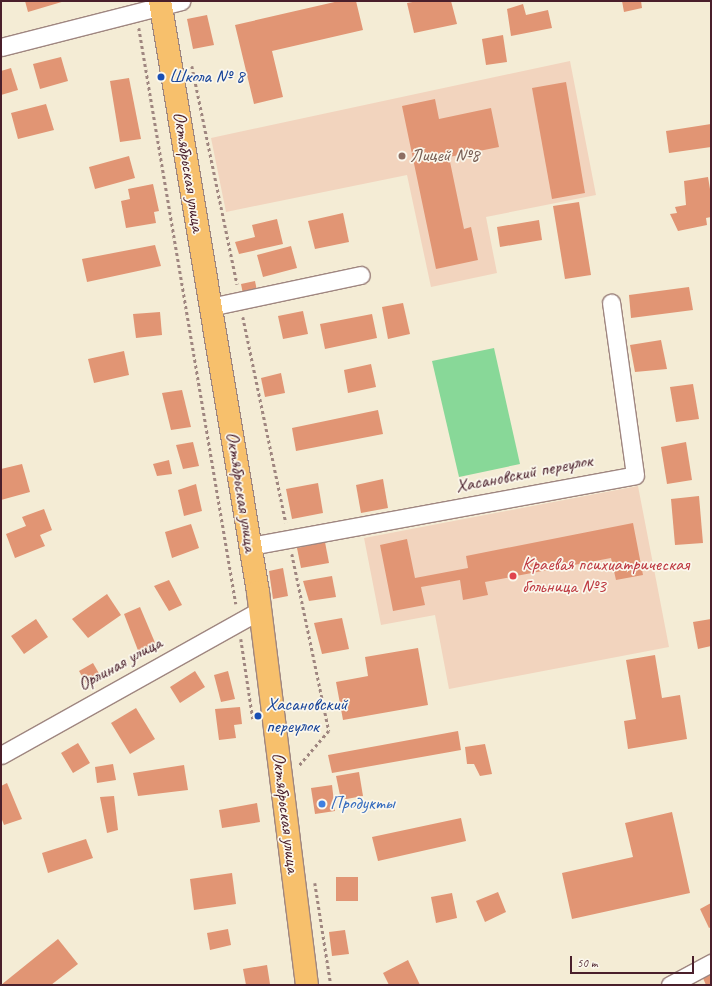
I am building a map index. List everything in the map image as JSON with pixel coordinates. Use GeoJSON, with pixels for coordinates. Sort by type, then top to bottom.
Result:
{"type":"FeatureCollection","features":[{"type":"Feature","properties":{"kind":"main road","name":"Октябрьская улица"},"geometry":{"type":"LineString","coordinates":[[160,3],[260,610],[307,985]]}},
{"type":"Feature","properties":{"kind":"street"},"geometry":{"type":"LineString","coordinates":[[1,47],[136,12],[160,3],[182,1]]}},
{"type":"Feature","properties":{"kind":"street"},"geometry":{"type":"LineString","coordinates":[[210,307],[361,275]]}},
{"type":"Feature","properties":{"kind":"street","name":"Хасановский переулок"},"geometry":{"type":"LineString","coordinates":[[250,546],[634,475],[611,303]]}},
{"type":"Feature","properties":{"kind":"street","name":"Орлиная улица"},"geometry":{"type":"LineString","coordinates":[[1,755],[260,610]]}},
{"type":"Feature","properties":{"kind":"street"},"geometry":{"type":"LineString","coordinates":[[670,985],[692,979],[711,963]]}},
{"type":"Feature","properties":{"kind":"path"},"geometry":{"type":"LineString","coordinates":[[136,12],[239,622],[254,724]]}},
{"type":"Feature","properties":{"kind":"path"},"geometry":{"type":"LineString","coordinates":[[191,62],[329,731],[297,767]]}},
{"type":"Feature","properties":{"kind":"path"},"geometry":{"type":"LineString","coordinates":[[314,876],[331,985]]}},
{"type":"Feature","properties":{"kind":"shaded area","name":"Лицей №8"},"geometry":{"type":"Polygon","coordinates":[[[570,61],[596,195],[486,217],[497,273],[431,287],[407,175],[226,212],[211,138],[570,61]]]}},
{"type":"Feature","properties":{"kind":"shaded area","name":"Краевая психиатрическая больница №3"},"geometry":{"type":"Polygon","coordinates":[[[638,486],[669,647],[449,689],[435,615],[381,625],[364,538],[638,486]]]}},
{"type":"Feature","properties":{"kind":"green space"},"geometry":{"type":"Polygon","coordinates":[[[494,348],[520,464],[459,477],[432,361],[494,348]]]}},
{"type":"Feature","properties":{"kind":"building"},"geometry":{"type":"Polygon","coordinates":[[[25,1],[65,1],[28,12],[25,1]]]}},
{"type":"Feature","properties":{"kind":"building"},"geometry":{"type":"Polygon","coordinates":[[[339,1],[356,1],[363,30],[272,51],[283,97],[254,104],[235,25],[339,1]]]}},
{"type":"Feature","properties":{"kind":"building"},"geometry":{"type":"Polygon","coordinates":[[[418,1],[451,1],[457,24],[414,33],[407,3],[418,1]]]}},
{"type":"Feature","properties":{"kind":"building"},"geometry":{"type":"Polygon","coordinates":[[[622,1],[641,1],[642,8],[624,12],[622,1]]]}},
{"type":"Feature","properties":{"kind":"building"},"geometry":{"type":"Polygon","coordinates":[[[523,4],[526,15],[548,10],[552,28],[511,36],[507,9],[523,4]]]}},
{"type":"Feature","properties":{"kind":"building"},"geometry":{"type":"Polygon","coordinates":[[[207,15],[214,45],[193,49],[187,19],[207,15]]]}},
{"type":"Feature","properties":{"kind":"building"},"geometry":{"type":"Polygon","coordinates":[[[503,35],[507,62],[486,65],[482,39],[503,35]]]}},
{"type":"Feature","properties":{"kind":"building"},"geometry":{"type":"Polygon","coordinates":[[[61,57],[68,81],[40,89],[33,64],[61,57]]]}},
{"type":"Feature","properties":{"kind":"building"},"geometry":{"type":"Polygon","coordinates":[[[11,68],[18,90],[1,95],[1,71],[11,68]]]}},
{"type":"Feature","properties":{"kind":"building"},"geometry":{"type":"Polygon","coordinates":[[[129,78],[141,139],[120,142],[110,81],[129,78]]]}},
{"type":"Feature","properties":{"kind":"building"},"geometry":{"type":"Polygon","coordinates":[[[566,82],[585,193],[552,199],[532,88],[566,82]]]}},
{"type":"Feature","properties":{"kind":"building"},"geometry":{"type":"Polygon","coordinates":[[[435,99],[439,119],[491,108],[499,147],[449,157],[464,229],[471,227],[478,260],[436,269],[402,106],[435,99]]]}},
{"type":"Feature","properties":{"kind":"building"},"geometry":{"type":"Polygon","coordinates":[[[46,104],[54,130],[18,139],[11,113],[46,104]]]}},
{"type":"Feature","properties":{"kind":"building"},"geometry":{"type":"Polygon","coordinates":[[[711,124],[711,147],[669,153],[666,131],[711,124]]]}},
{"type":"Feature","properties":{"kind":"building"},"geometry":{"type":"Polygon","coordinates":[[[129,156],[135,178],[95,189],[89,167],[129,156]]]}},
{"type":"Feature","properties":{"kind":"building"},"geometry":{"type":"Polygon","coordinates":[[[708,177],[711,195],[711,217],[706,218],[707,225],[678,231],[670,214],[677,213],[675,207],[686,205],[684,181],[708,177]]]}},
{"type":"Feature","properties":{"kind":"building"},"geometry":{"type":"Polygon","coordinates":[[[153,184],[159,211],[154,212],[156,223],[126,228],[121,201],[130,199],[128,189],[153,184]]]}},
{"type":"Feature","properties":{"kind":"building"},"geometry":{"type":"Polygon","coordinates":[[[579,202],[591,275],[565,279],[553,206],[579,202]]]}},
{"type":"Feature","properties":{"kind":"building"},"geometry":{"type":"Polygon","coordinates":[[[343,213],[349,242],[315,249],[308,221],[343,213]]]}},
{"type":"Feature","properties":{"kind":"building"},"geometry":{"type":"Polygon","coordinates":[[[277,219],[283,244],[239,254],[235,242],[255,237],[252,225],[277,219]]]}},
{"type":"Feature","properties":{"kind":"building"},"geometry":{"type":"Polygon","coordinates":[[[539,220],[542,240],[500,247],[497,227],[539,220]]]}},
{"type":"Feature","properties":{"kind":"building"},"geometry":{"type":"Polygon","coordinates":[[[155,245],[161,266],[87,282],[82,259],[155,245]]]}},
{"type":"Feature","properties":{"kind":"building"},"geometry":{"type":"Polygon","coordinates":[[[291,246],[297,268],[263,277],[257,255],[291,246]]]}},
{"type":"Feature","properties":{"kind":"building"},"geometry":{"type":"Polygon","coordinates":[[[255,281],[257,291],[243,294],[241,284],[255,281]]]}},
{"type":"Feature","properties":{"kind":"building"},"geometry":{"type":"Polygon","coordinates":[[[689,287],[693,310],[631,318],[629,295],[689,287]]]}},
{"type":"Feature","properties":{"kind":"building"},"geometry":{"type":"Polygon","coordinates":[[[403,303],[410,334],[388,339],[382,307],[403,303]]]}},
{"type":"Feature","properties":{"kind":"building"},"geometry":{"type":"Polygon","coordinates":[[[303,311],[308,334],[283,339],[278,316],[303,311]]]}},
{"type":"Feature","properties":{"kind":"building"},"geometry":{"type":"Polygon","coordinates":[[[160,312],[162,335],[136,338],[133,314],[160,312]]]}},
{"type":"Feature","properties":{"kind":"building"},"geometry":{"type":"Polygon","coordinates":[[[372,314],[377,338],[325,349],[320,324],[372,314]]]}},
{"type":"Feature","properties":{"kind":"building"},"geometry":{"type":"Polygon","coordinates":[[[661,340],[667,369],[635,372],[630,345],[661,340]]]}},
{"type":"Feature","properties":{"kind":"building"},"geometry":{"type":"Polygon","coordinates":[[[124,351],[129,375],[94,383],[88,359],[124,351]]]}},
{"type":"Feature","properties":{"kind":"building"},"geometry":{"type":"Polygon","coordinates":[[[371,364],[376,387],[348,393],[344,370],[371,364]]]}},
{"type":"Feature","properties":{"kind":"building"},"geometry":{"type":"Polygon","coordinates":[[[281,373],[285,393],[265,397],[261,378],[281,373]]]}},
{"type":"Feature","properties":{"kind":"building"},"geometry":{"type":"Polygon","coordinates":[[[693,384],[699,419],[676,422],[670,387],[693,384]]]}},
{"type":"Feature","properties":{"kind":"building"},"geometry":{"type":"Polygon","coordinates":[[[182,390],[191,427],[171,430],[162,393],[182,390]]]}},
{"type":"Feature","properties":{"kind":"building"},"geometry":{"type":"Polygon","coordinates":[[[378,410],[383,434],[296,451],[292,428],[378,410]]]}},
{"type":"Feature","properties":{"kind":"building"},"geometry":{"type":"Polygon","coordinates":[[[193,442],[199,466],[183,469],[176,445],[193,442]]]}},
{"type":"Feature","properties":{"kind":"building"},"geometry":{"type":"Polygon","coordinates":[[[686,442],[692,480],[667,484],[661,447],[686,442]]]}},
{"type":"Feature","properties":{"kind":"building"},"geometry":{"type":"Polygon","coordinates":[[[169,460],[172,474],[157,476],[153,464],[169,460]]]}},
{"type":"Feature","properties":{"kind":"building"},"geometry":{"type":"Polygon","coordinates":[[[22,464],[30,492],[1,500],[1,469],[22,464]]]}},
{"type":"Feature","properties":{"kind":"building"},"geometry":{"type":"Polygon","coordinates":[[[383,479],[388,508],[361,513],[356,485],[383,479]]]}},
{"type":"Feature","properties":{"kind":"building"},"geometry":{"type":"Polygon","coordinates":[[[318,483],[323,513],[292,519],[286,489],[318,483]]]}},
{"type":"Feature","properties":{"kind":"building"},"geometry":{"type":"Polygon","coordinates":[[[196,484],[202,511],[184,516],[178,490],[196,484]]]}},
{"type":"Feature","properties":{"kind":"building"},"geometry":{"type":"Polygon","coordinates":[[[699,496],[703,543],[675,545],[671,499],[699,496]]]}},
{"type":"Feature","properties":{"kind":"building"},"geometry":{"type":"Polygon","coordinates":[[[44,509],[52,530],[40,535],[45,546],[15,558],[6,534],[26,526],[22,517],[44,509]]]}},
{"type":"Feature","properties":{"kind":"building"},"geometry":{"type":"Polygon","coordinates":[[[633,523],[643,575],[616,580],[611,558],[485,582],[488,595],[463,600],[460,580],[421,587],[425,605],[393,611],[380,545],[407,539],[415,578],[468,568],[466,556],[633,523]]]}},
{"type":"Feature","properties":{"kind":"building"},"geometry":{"type":"Polygon","coordinates":[[[191,524],[199,548],[172,558],[165,532],[191,524]]]}},
{"type":"Feature","properties":{"kind":"building"},"geometry":{"type":"Polygon","coordinates":[[[325,542],[329,563],[301,568],[297,548],[325,542]]]}},
{"type":"Feature","properties":{"kind":"building"},"geometry":{"type":"Polygon","coordinates":[[[283,568],[288,596],[273,599],[269,571],[283,568]]]}},
{"type":"Feature","properties":{"kind":"building"},"geometry":{"type":"Polygon","coordinates":[[[332,576],[336,597],[309,601],[303,581],[332,576]]]}},
{"type":"Feature","properties":{"kind":"building"},"geometry":{"type":"Polygon","coordinates":[[[169,580],[182,605],[169,611],[154,586],[169,580]]]}},
{"type":"Feature","properties":{"kind":"building"},"geometry":{"type":"Polygon","coordinates":[[[107,594],[121,615],[88,638],[72,619],[107,594]]]}},
{"type":"Feature","properties":{"kind":"building"},"geometry":{"type":"Polygon","coordinates":[[[140,607],[156,645],[139,653],[124,614],[140,607]]]}},
{"type":"Feature","properties":{"kind":"building"},"geometry":{"type":"Polygon","coordinates":[[[342,618],[349,649],[322,654],[314,623],[342,618]]]}},
{"type":"Feature","properties":{"kind":"building"},"geometry":{"type":"Polygon","coordinates":[[[36,619],[48,637],[24,654],[11,636],[36,619]]]}},
{"type":"Feature","properties":{"kind":"building"},"geometry":{"type":"Polygon","coordinates":[[[711,619],[711,646],[698,649],[693,622],[711,619]]]}},
{"type":"Feature","properties":{"kind":"building"},"geometry":{"type":"Polygon","coordinates":[[[418,648],[428,705],[343,720],[336,682],[368,676],[365,657],[418,648]]]}},
{"type":"Feature","properties":{"kind":"building"},"geometry":{"type":"Polygon","coordinates":[[[655,655],[662,698],[680,695],[687,739],[628,749],[624,721],[636,719],[626,660],[655,655]]]}},
{"type":"Feature","properties":{"kind":"building"},"geometry":{"type":"Polygon","coordinates":[[[93,663],[101,677],[87,685],[79,671],[93,663]]]}},
{"type":"Feature","properties":{"kind":"building"},"geometry":{"type":"Polygon","coordinates":[[[195,671],[205,687],[180,703],[170,687],[195,671]]]}},
{"type":"Feature","properties":{"kind":"building"},"geometry":{"type":"Polygon","coordinates":[[[228,671],[235,699],[221,702],[214,675],[228,671]]]}},
{"type":"Feature","properties":{"kind":"building"},"geometry":{"type":"Polygon","coordinates":[[[240,707],[242,724],[234,725],[236,738],[219,740],[215,709],[240,707]]]}},
{"type":"Feature","properties":{"kind":"building"},"geometry":{"type":"Polygon","coordinates":[[[136,708],[155,739],[130,754],[111,723],[136,708]]]}},
{"type":"Feature","properties":{"kind":"building"},"geometry":{"type":"Polygon","coordinates":[[[458,731],[461,750],[332,773],[328,755],[458,731]]]}},
{"type":"Feature","properties":{"kind":"building"},"geometry":{"type":"Polygon","coordinates":[[[78,743],[90,763],[73,773],[61,753],[78,743]]]}},
{"type":"Feature","properties":{"kind":"building"},"geometry":{"type":"Polygon","coordinates":[[[485,744],[492,774],[480,776],[474,764],[467,764],[465,747],[485,744]]]}},
{"type":"Feature","properties":{"kind":"building"},"geometry":{"type":"Polygon","coordinates":[[[113,764],[116,780],[97,783],[95,767],[113,764]]]}},
{"type":"Feature","properties":{"kind":"building"},"geometry":{"type":"Polygon","coordinates":[[[184,765],[188,790],[138,796],[133,773],[184,765]]]}},
{"type":"Feature","properties":{"kind":"building"},"geometry":{"type":"Polygon","coordinates":[[[359,772],[363,796],[341,800],[336,776],[359,772]]]}},
{"type":"Feature","properties":{"kind":"building"},"geometry":{"type":"Polygon","coordinates":[[[7,783],[22,819],[4,825],[1,817],[1,786],[7,783]]]}},
{"type":"Feature","properties":{"kind":"building"},"geometry":{"type":"Polygon","coordinates":[[[332,785],[335,811],[315,814],[311,788],[332,785]]]}},
{"type":"Feature","properties":{"kind":"building"},"geometry":{"type":"Polygon","coordinates":[[[114,796],[118,830],[107,833],[100,797],[114,796]]]}},
{"type":"Feature","properties":{"kind":"building"},"geometry":{"type":"Polygon","coordinates":[[[257,803],[260,822],[222,828],[219,810],[257,803]]]}},
{"type":"Feature","properties":{"kind":"building"},"geometry":{"type":"Polygon","coordinates":[[[672,812],[690,893],[572,919],[562,873],[633,857],[625,823],[672,812]]]}},
{"type":"Feature","properties":{"kind":"building"},"geometry":{"type":"Polygon","coordinates":[[[461,818],[466,841],[378,861],[372,837],[461,818]]]}},
{"type":"Feature","properties":{"kind":"building"},"geometry":{"type":"Polygon","coordinates":[[[86,839],[93,858],[48,873],[42,853],[86,839]]]}},
{"type":"Feature","properties":{"kind":"building"},"geometry":{"type":"Polygon","coordinates":[[[232,873],[236,904],[194,910],[190,879],[232,873]]]}},
{"type":"Feature","properties":{"kind":"building"},"geometry":{"type":"Polygon","coordinates":[[[336,877],[358,877],[358,901],[336,901],[336,877]]]}},
{"type":"Feature","properties":{"kind":"building"},"geometry":{"type":"Polygon","coordinates":[[[498,892],[506,912],[485,922],[476,901],[498,892]]]}},
{"type":"Feature","properties":{"kind":"building"},"geometry":{"type":"Polygon","coordinates":[[[452,893],[457,918],[436,923],[431,897],[452,893]]]}},
{"type":"Feature","properties":{"kind":"building"},"geometry":{"type":"Polygon","coordinates":[[[711,903],[711,927],[709,928],[700,909],[711,903]]]}},
{"type":"Feature","properties":{"kind":"building"},"geometry":{"type":"Polygon","coordinates":[[[228,929],[231,945],[210,950],[207,933],[228,929]]]}},
{"type":"Feature","properties":{"kind":"building"},"geometry":{"type":"Polygon","coordinates":[[[345,930],[349,954],[332,956],[329,932],[345,930]]]}},
{"type":"Feature","properties":{"kind":"building"},"geometry":{"type":"Polygon","coordinates":[[[58,939],[78,964],[51,985],[1,985],[58,939]]]}},
{"type":"Feature","properties":{"kind":"building"},"geometry":{"type":"Polygon","coordinates":[[[408,960],[420,985],[389,985],[383,973],[408,960]]]}},
{"type":"Feature","properties":{"kind":"building"},"geometry":{"type":"Polygon","coordinates":[[[267,965],[270,984],[246,985],[243,969],[267,965]]]}},
{"type":"Feature","properties":{"kind":"building"},"geometry":{"type":"Polygon","coordinates":[[[711,973],[711,985],[706,985],[702,976],[711,973]]]}},
{"type":"Feature","properties":{"kind":"place","name":"Школа № 8"},"geometry":{"type":"Point","coordinates":[161,77]}},
{"type":"Feature","properties":{"kind":"place","name":"Лицей №8"},"geometry":{"type":"Point","coordinates":[402,156]}},
{"type":"Feature","properties":{"kind":"place","name":"Краевая психиатрическая больница №3"},"geometry":{"type":"Point","coordinates":[513,576]}},
{"type":"Feature","properties":{"kind":"place","name":"Хасановский переулок"},"geometry":{"type":"Point","coordinates":[258,716]}},
{"type":"Feature","properties":{"kind":"place","name":"Продукты"},"geometry":{"type":"Point","coordinates":[322,804]}}]}
